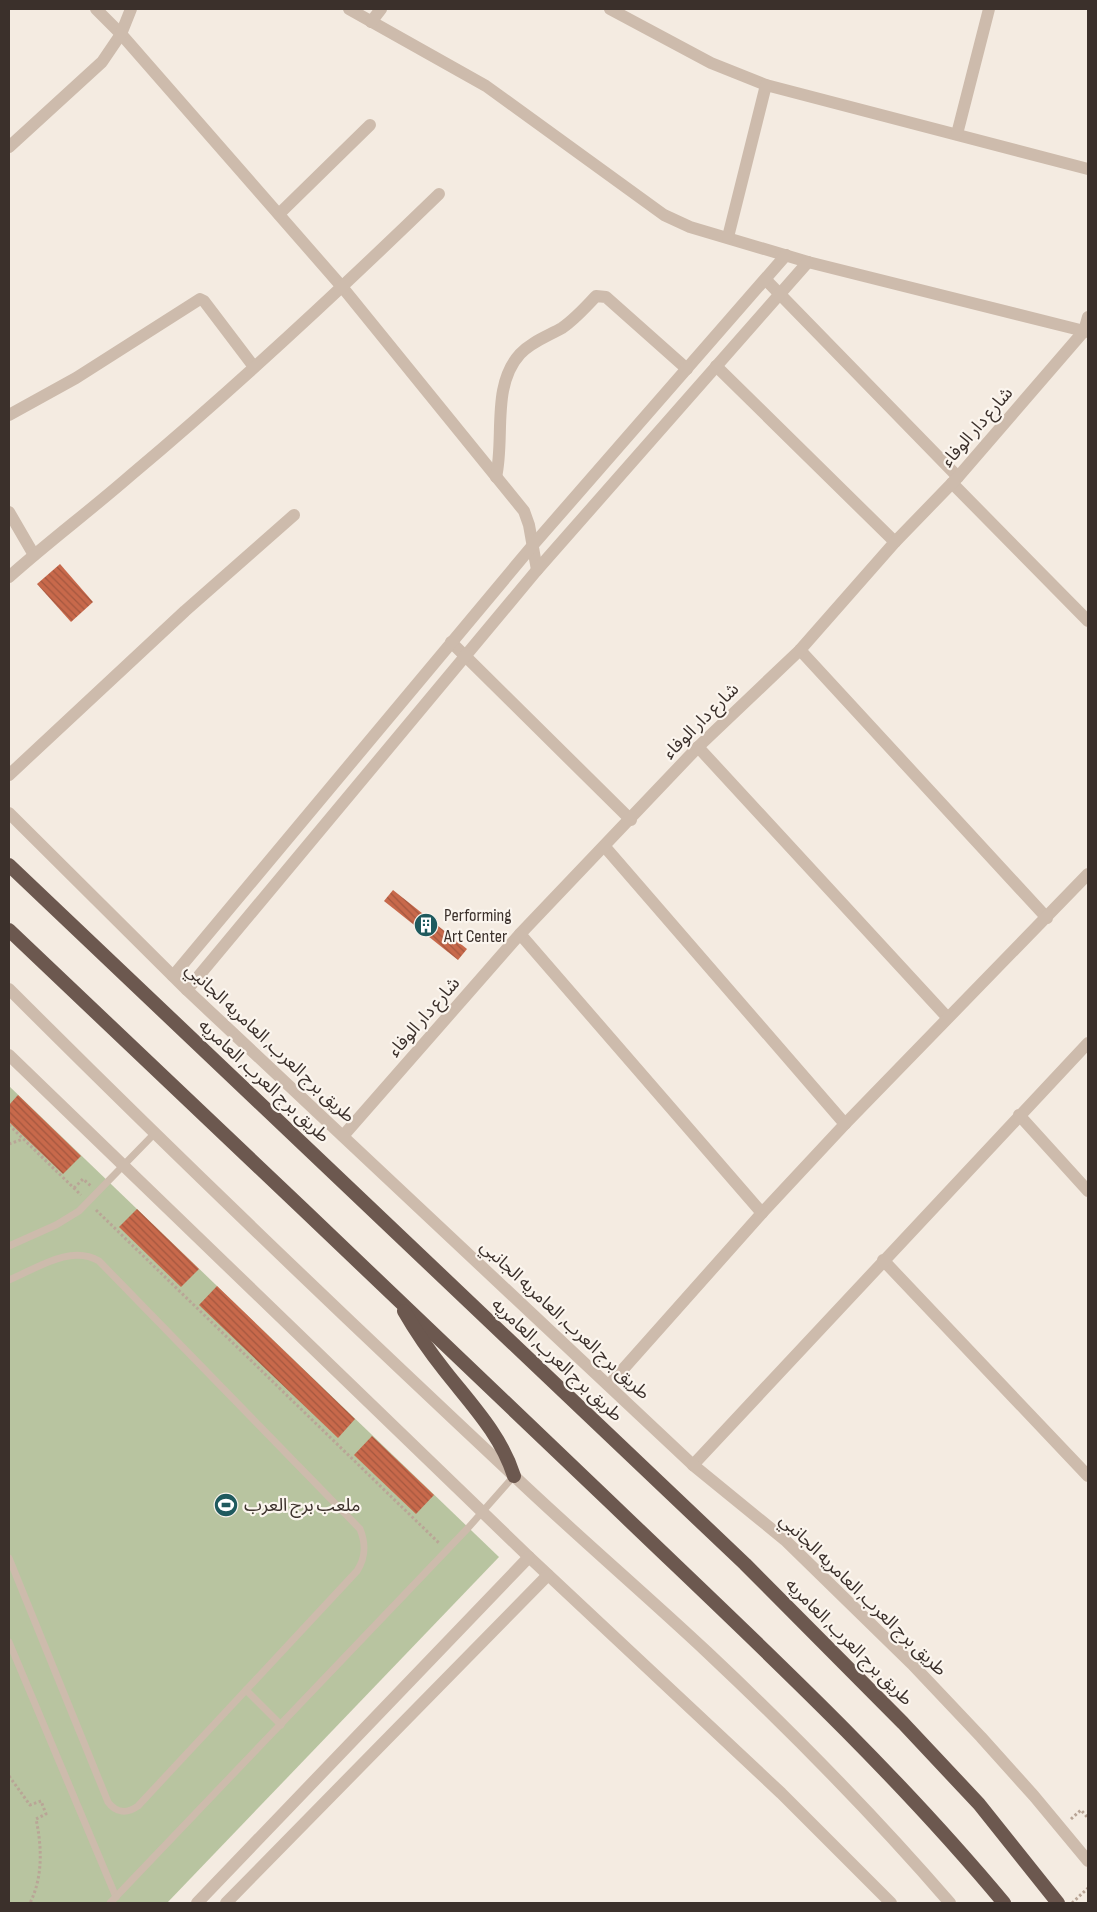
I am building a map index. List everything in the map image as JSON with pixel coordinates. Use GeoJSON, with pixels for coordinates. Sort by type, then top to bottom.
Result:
{"type":"FeatureCollection","features":[{"type":"Feature","properties":{"kind":"highway","name":"طريق برج العرب, العامريه"},"geometry":{"type":"LineString","coordinates":[[9,865],[745,1564],[903,1723],[973,1797],[1058,1903]]}},
{"type":"Feature","properties":{"kind":"highway"},"geometry":{"type":"LineString","coordinates":[[9,930],[394,1295],[771,1657],[917,1805],[1004,1903]]}},
{"type":"Feature","properties":{"kind":"highway"},"geometry":{"type":"LineString","coordinates":[[394,1295],[434,1356],[494,1433],[509,1461],[514,1476]]}},
{"type":"Feature","properties":{"kind":"street"},"geometry":{"type":"LineString","coordinates":[[96,9],[121,34],[343,288],[524,511],[537,570]]}},
{"type":"Feature","properties":{"kind":"street"},"geometry":{"type":"LineString","coordinates":[[9,147],[102,62],[121,34],[131,9]]}},
{"type":"Feature","properties":{"kind":"street"},"geometry":{"type":"LineString","coordinates":[[349,9],[486,86],[664,216],[690,227],[808,262],[1086,332],[1088,316]]}},
{"type":"Feature","properties":{"kind":"street"},"geometry":{"type":"LineString","coordinates":[[371,22],[381,9]]}},
{"type":"Feature","properties":{"kind":"street"},"geometry":{"type":"LineString","coordinates":[[610,9],[623,12],[711,63],[766,85],[1088,169]]}},
{"type":"Feature","properties":{"kind":"street"},"geometry":{"type":"LineString","coordinates":[[956,134],[989,9]]}},
{"type":"Feature","properties":{"kind":"street"},"geometry":{"type":"LineString","coordinates":[[728,237],[766,85]]}},
{"type":"Feature","properties":{"kind":"street"},"geometry":{"type":"LineString","coordinates":[[279,214],[370,125]]}},
{"type":"Feature","properties":{"kind":"street"},"geometry":{"type":"LineString","coordinates":[[9,577],[34,554],[131,475],[343,288],[439,194]]}},
{"type":"Feature","properties":{"kind":"street"},"geometry":{"type":"LineString","coordinates":[[173,976],[533,545],[786,255]]}},
{"type":"Feature","properties":{"kind":"street"},"geometry":{"type":"LineString","coordinates":[[188,990],[537,570],[808,262]]}},
{"type":"Feature","properties":{"kind":"street"},"geometry":{"type":"LineString","coordinates":[[766,280],[781,293],[1088,621]]}},
{"type":"Feature","properties":{"kind":"street"},"geometry":{"type":"LineString","coordinates":[[496,477],[501,447],[501,404],[512,364],[530,346],[576,318],[596,296],[606,297],[687,369]]}},
{"type":"Feature","properties":{"kind":"street"},"geometry":{"type":"LineString","coordinates":[[9,415],[76,378],[200,299],[204,300],[254,367]]}},
{"type":"Feature","properties":{"kind":"street","name":"شارع دار الوفاء"},"geometry":{"type":"LineString","coordinates":[[343,1136],[520,934],[631,820],[698,747],[800,650],[895,542],[955,480],[1086,332]]}},
{"type":"Feature","properties":{"kind":"street"},"geometry":{"type":"LineString","coordinates":[[716,366],[895,542]]}},
{"type":"Feature","properties":{"kind":"street"},"geometry":{"type":"LineString","coordinates":[[9,512],[34,554]]}},
{"type":"Feature","properties":{"kind":"street"},"geometry":{"type":"LineString","coordinates":[[9,775],[185,611],[294,516]]}},
{"type":"Feature","properties":{"kind":"street"},"geometry":{"type":"LineString","coordinates":[[452,642],[631,820]]}},
{"type":"Feature","properties":{"kind":"street"},"geometry":{"type":"LineString","coordinates":[[800,650],[1048,918]]}},
{"type":"Feature","properties":{"kind":"street"},"geometry":{"type":"LineString","coordinates":[[698,747],[947,1017]]}},
{"type":"Feature","properties":{"kind":"street","name":"طريق برج العرب, العامريه الجانبي"},"geometry":{"type":"LineString","coordinates":[[9,813],[173,976],[692,1465],[785,1540],[912,1664],[1034,1796],[1088,1861]]}},
{"type":"Feature","properties":{"kind":"street"},"geometry":{"type":"LineString","coordinates":[[605,847],[845,1124]]}},
{"type":"Feature","properties":{"kind":"street"},"geometry":{"type":"LineString","coordinates":[[267,864],[282,877]]}},
{"type":"Feature","properties":{"kind":"street"},"geometry":{"type":"LineString","coordinates":[[609,1385],[762,1213],[845,1124],[947,1017],[1048,918],[1088,874]]}},
{"type":"Feature","properties":{"kind":"street"},"geometry":{"type":"LineString","coordinates":[[520,934],[762,1213]]}},
{"type":"Feature","properties":{"kind":"street"},"geometry":{"type":"LineString","coordinates":[[9,989],[154,1134],[514,1476],[708,1653],[838,1781],[900,1846],[950,1903]]}},
{"type":"Feature","properties":{"kind":"street"},"geometry":{"type":"LineString","coordinates":[[692,1465],[1088,1043]]}},
{"type":"Feature","properties":{"kind":"street"},"geometry":{"type":"LineString","coordinates":[[9,1055],[529,1557],[781,1793],[891,1903]]}},
{"type":"Feature","properties":{"kind":"street"},"geometry":{"type":"LineString","coordinates":[[1019,1115],[1088,1190]]}},
{"type":"Feature","properties":{"kind":"street"},"geometry":{"type":"LineString","coordinates":[[883,1260],[1088,1476]]}},
{"type":"Feature","properties":{"kind":"street"},"geometry":{"type":"LineString","coordinates":[[197,1903],[529,1557]]}},
{"type":"Feature","properties":{"kind":"street"},"geometry":{"type":"LineString","coordinates":[[226,1903],[548,1575]]}},
{"type":"Feature","properties":{"kind":"lane"},"geometry":{"type":"LineString","coordinates":[[9,1246],[56,1226],[89,1203],[154,1134]]}},
{"type":"Feature","properties":{"kind":"lane"},"geometry":{"type":"LineString","coordinates":[[9,1280],[71,1254],[84,1254],[99,1261],[360,1529],[365,1546],[362,1564],[357,1571],[138,1806],[127,1811],[116,1810],[108,1802],[9,1558]]}},
{"type":"Feature","properties":{"kind":"lane"},"geometry":{"type":"LineString","coordinates":[[110,1903],[483,1512],[514,1476]]}},
{"type":"Feature","properties":{"kind":"lane"},"geometry":{"type":"LineString","coordinates":[[9,1642],[116,1897]]}},
{"type":"Feature","properties":{"kind":"lane"},"geometry":{"type":"LineString","coordinates":[[246,1690],[281,1725]]}},
{"type":"Feature","properties":{"kind":"path"},"geometry":{"type":"LineString","coordinates":[[9,1125],[446,1551]]}},
{"type":"Feature","properties":{"kind":"path"},"geometry":{"type":"LineString","coordinates":[[9,1144],[22,1139]]}},
{"type":"Feature","properties":{"kind":"path"},"geometry":{"type":"LineString","coordinates":[[74,1188],[83,1179],[99,1193]]}},
{"type":"Feature","properties":{"kind":"path"},"geometry":{"type":"LineString","coordinates":[[9,1776],[30,1805],[41,1801],[46,1814],[36,1819],[41,1859],[36,1886],[30,1903]]}},
{"type":"Feature","properties":{"kind":"path"},"geometry":{"type":"LineString","coordinates":[[1081,1810],[1088,1818]]}},
{"type":"Feature","properties":{"kind":"path"},"geometry":{"type":"LineString","coordinates":[[1072,1903],[1088,1888]]}},
{"type":"Feature","properties":{"kind":"green space","name":"ملعب برج العرب"},"geometry":{"type":"Polygon","coordinates":[[[9,1086],[499,1557],[167,1903],[9,1903],[9,1086]]]}},
{"type":"Feature","properties":{"kind":"building"},"geometry":{"type":"Polygon","coordinates":[[[60,564],[93,602],[71,622],[37,584],[60,564]]]}},
{"type":"Feature","properties":{"kind":"building","name":"Performing Art Center"},"geometry":{"type":"Polygon","coordinates":[[[393,890],[467,949],[458,960],[384,901],[393,890]]]}},
{"type":"Feature","properties":{"kind":"building"},"geometry":{"type":"Polygon","coordinates":[[[18,1095],[81,1156],[63,1174],[9,1122],[9,1105],[18,1095]]]}},
{"type":"Feature","properties":{"kind":"building"},"geometry":{"type":"Polygon","coordinates":[[[137,1209],[199,1269],[181,1287],[119,1227],[137,1209]]]}},
{"type":"Feature","properties":{"kind":"building"},"geometry":{"type":"Polygon","coordinates":[[[217,1286],[355,1419],[338,1438],[199,1305],[217,1286]]]}},
{"type":"Feature","properties":{"kind":"building"},"geometry":{"type":"Polygon","coordinates":[[[372,1436],[434,1495],[416,1514],[354,1455],[372,1436]]]}},
{"type":"Feature","properties":{"kind":"place","name":"Performing Art Center"},"geometry":{"type":"Point","coordinates":[426,925]}},
{"type":"Feature","properties":{"kind":"place","name":"ملعب برج العرب"},"geometry":{"type":"Point","coordinates":[226,1505]}}]}
